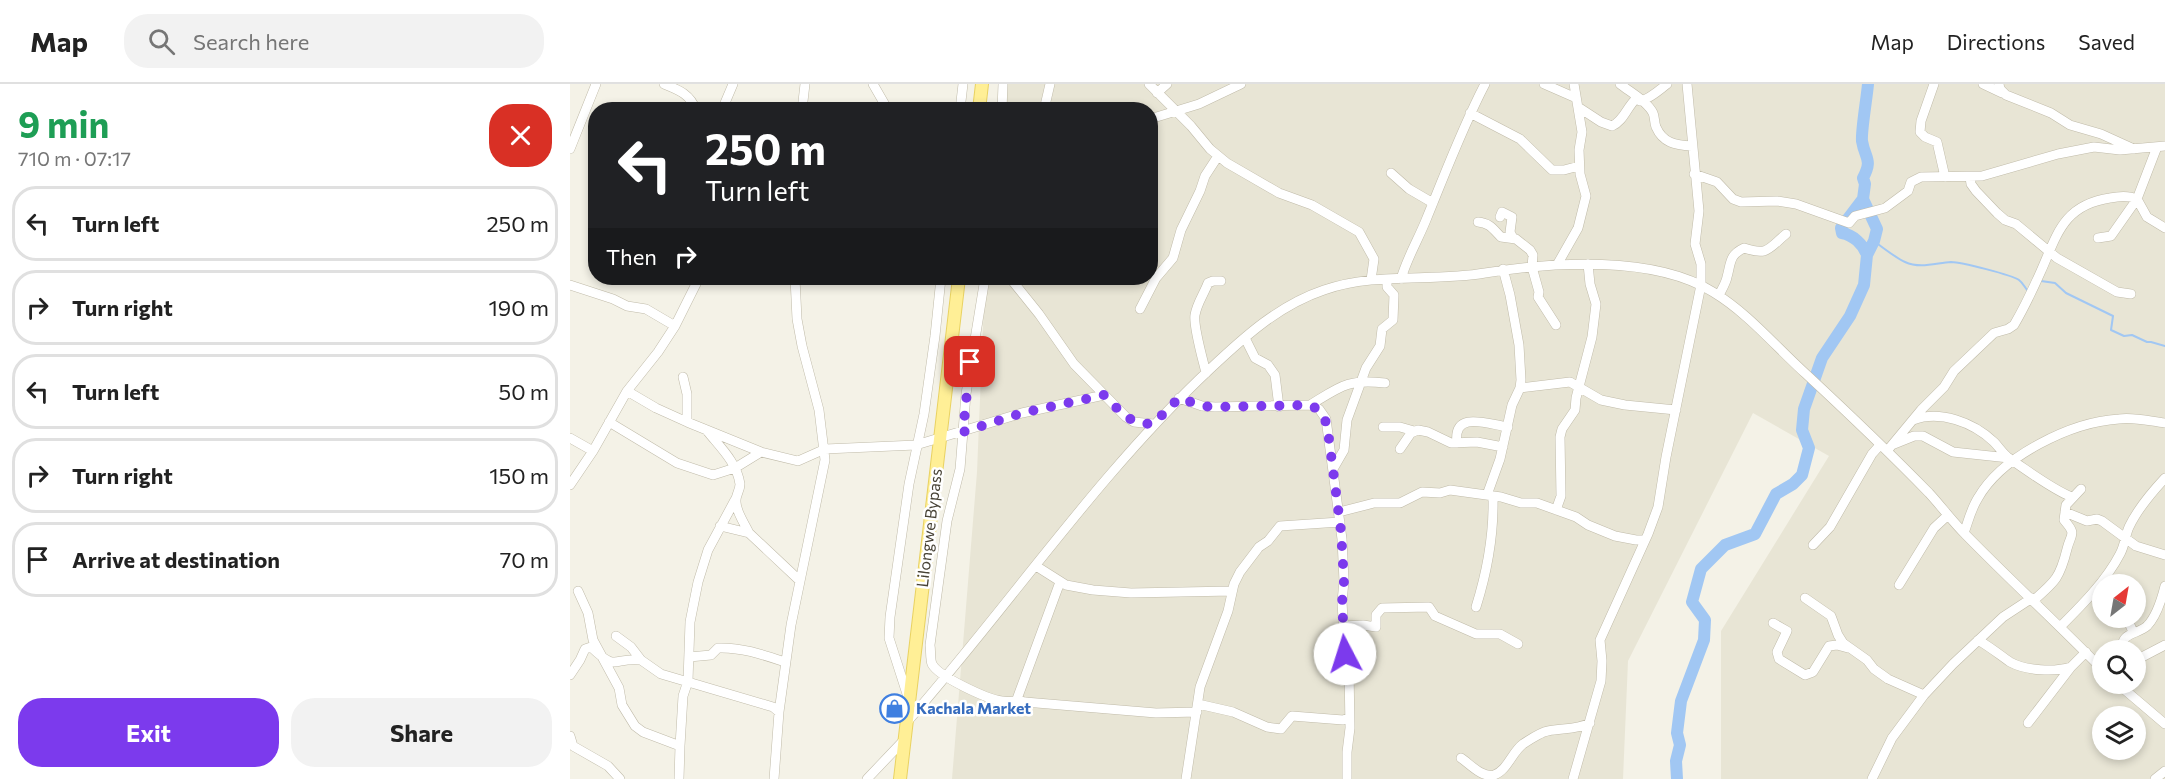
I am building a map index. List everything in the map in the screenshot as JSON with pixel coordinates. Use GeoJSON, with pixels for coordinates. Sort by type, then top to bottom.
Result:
{"type":"FeatureCollection","features":[{"type":"Feature","properties":{"kind":"main road"},"geometry":{"type":"LineString","coordinates":[[980,102],[982,84]]}},
{"type":"Feature","properties":{"kind":"main road","name":"Lilongwe Bypass"},"geometry":{"type":"LineString","coordinates":[[900,779],[958,285]]}},
{"type":"Feature","properties":{"kind":"street"},"geometry":{"type":"LineString","coordinates":[[589,102],[596,84]]}},
{"type":"Feature","properties":{"kind":"street"},"geometry":{"type":"LineString","coordinates":[[664,84],[682,91],[693,102]]}},
{"type":"Feature","properties":{"kind":"street"},"geometry":{"type":"LineString","coordinates":[[725,102],[733,84]]}},
{"type":"Feature","properties":{"kind":"street"},"geometry":{"type":"LineString","coordinates":[[803,102],[805,84]]}},
{"type":"Feature","properties":{"kind":"street"},"geometry":{"type":"LineString","coordinates":[[873,84],[883,102]]}},
{"type":"Feature","properties":{"kind":"street"},"geometry":{"type":"LineString","coordinates":[[961,102],[963,84]]}},
{"type":"Feature","properties":{"kind":"street"},"geometry":{"type":"LineString","coordinates":[[1002,102],[1003,84]]}},
{"type":"Feature","properties":{"kind":"street"},"geometry":{"type":"LineString","coordinates":[[1046,102],[1050,84]]}},
{"type":"Feature","properties":{"kind":"street"},"geometry":{"type":"LineString","coordinates":[[1149,84],[1218,156],[1259,183],[1312,205],[1355,228],[1363,236],[1374,259],[1371,280]]}},
{"type":"Feature","properties":{"kind":"street"},"geometry":{"type":"LineString","coordinates":[[1157,93],[1167,84]]}},
{"type":"Feature","properties":{"kind":"street"},"geometry":{"type":"LineString","coordinates":[[1158,117],[1205,101],[1241,84]]}},
{"type":"Feature","properties":{"kind":"street"},"geometry":{"type":"LineString","coordinates":[[1401,279],[1405,262],[1426,222],[1470,113],[1485,84]]}},
{"type":"Feature","properties":{"kind":"street"},"geometry":{"type":"LineString","coordinates":[[1544,84],[1577,103],[1601,122],[1612,126],[1617,124],[1629,106],[1639,100],[1649,99],[1667,84]]}},
{"type":"Feature","properties":{"kind":"street"},"geometry":{"type":"LineString","coordinates":[[1557,265],[1578,228],[1586,191],[1579,166],[1582,132],[1574,84]]}},
{"type":"Feature","properties":{"kind":"street"},"geometry":{"type":"LineString","coordinates":[[1620,84],[1653,114],[1655,125],[1663,138],[1676,145],[1692,146]]}},
{"type":"Feature","properties":{"kind":"street"},"geometry":{"type":"LineString","coordinates":[[1573,779],[1601,681],[1600,640],[1658,507],[1701,285],[1701,264],[1695,244],[1699,211],[1686,84]]}},
{"type":"Feature","properties":{"kind":"street"},"geometry":{"type":"LineString","coordinates":[[1934,84],[1921,120],[1920,132],[1937,142],[1945,177]]}},
{"type":"Feature","properties":{"kind":"street"},"geometry":{"type":"LineString","coordinates":[[1983,84],[2001,88],[2070,124],[2101,134],[2135,150]]}},
{"type":"Feature","properties":{"kind":"street"},"geometry":{"type":"LineString","coordinates":[[570,149],[588,104]]}},
{"type":"Feature","properties":{"kind":"street"},"geometry":{"type":"LineString","coordinates":[[1470,113],[1520,139],[1552,170],[1579,166]]}},
{"type":"Feature","properties":{"kind":"street"},"geometry":{"type":"LineString","coordinates":[[1694,174],[1717,183],[1733,200],[1796,204],[1849,223],[1855,216],[1885,208],[1908,191],[1915,178],[1970,177],[2094,147],[2135,150],[2161,146]]}},
{"type":"Feature","properties":{"kind":"street"},"geometry":{"type":"LineString","coordinates":[[2098,238],[2110,236],[2137,199],[2161,146]]}},
{"type":"Feature","properties":{"kind":"street"},"geometry":{"type":"LineString","coordinates":[[1158,276],[1173,258],[1181,230],[1191,213],[1204,176],[1218,156]]}},
{"type":"Feature","properties":{"kind":"street"},"geometry":{"type":"LineString","coordinates":[[1391,173],[1404,185],[1433,203]]}},
{"type":"Feature","properties":{"kind":"street"},"geometry":{"type":"LineString","coordinates":[[1970,177],[1971,184],[1976,191],[2005,220],[2016,224],[2067,264],[2117,292],[2131,294]]}},
{"type":"Feature","properties":{"kind":"street"},"geometry":{"type":"LineString","coordinates":[[1887,447],[1944,387],[1954,371],[1973,352],[1994,333],[2014,325],[2040,273],[2053,239],[2064,223],[2087,204],[2118,197],[2137,199]]}},
{"type":"Feature","properties":{"kind":"street"},"geometry":{"type":"LineString","coordinates":[[2137,199],[2147,217],[2165,228]]}},
{"type":"Feature","properties":{"kind":"street"},"geometry":{"type":"LineString","coordinates":[[1500,217],[1502,212],[1512,217],[1510,232],[1513,238],[1530,250],[1533,255],[1532,267],[1539,292],[1538,297],[1556,326]]}},
{"type":"Feature","properties":{"kind":"street"},"geometry":{"type":"LineString","coordinates":[[1478,222],[1485,222],[1501,237],[1513,238]]}},
{"type":"Feature","properties":{"kind":"street"},"geometry":{"type":"LineString","coordinates":[[1719,295],[1728,274],[1729,262],[1737,251],[1744,248],[1758,253],[1764,252],[1786,234]]}},
{"type":"Feature","properties":{"kind":"street"},"geometry":{"type":"LineString","coordinates":[[1557,510],[1561,496],[1560,437],[1562,429],[1575,410],[1592,337],[1596,304],[1590,284],[1588,264]]}},
{"type":"Feature","properties":{"kind":"street"},"geometry":{"type":"LineString","coordinates":[[906,723],[1153,424],[1206,373],[1275,314],[1301,298],[1340,285],[1371,280],[1445,278],[1503,269],[1557,265],[1588,264],[1654,271],[1701,285],[1719,295],[1887,447],[1964,533],[2092,658]]}},
{"type":"Feature","properties":{"kind":"street"},"geometry":{"type":"LineString","coordinates":[[1476,607],[1486,567],[1493,510],[1490,496],[1512,405],[1520,388],[1519,345],[1503,269]]}},
{"type":"Feature","properties":{"kind":"street"},"geometry":{"type":"LineString","coordinates":[[1333,469],[1344,450],[1347,420],[1360,382],[1380,346],[1382,329],[1393,320],[1394,295],[1387,287],[1388,279]]}},
{"type":"Feature","properties":{"kind":"street"},"geometry":{"type":"LineString","coordinates":[[1206,373],[1194,316],[1208,284],[1221,280]]}},
{"type":"Feature","properties":{"kind":"street"},"geometry":{"type":"LineString","coordinates":[[570,285],[627,306],[646,309],[675,326]]}},
{"type":"Feature","properties":{"kind":"street"},"geometry":{"type":"LineString","coordinates":[[570,485],[593,451],[627,391],[675,326],[696,285]]}},
{"type":"Feature","properties":{"kind":"street"},"geometry":{"type":"LineString","coordinates":[[774,779],[785,662],[799,580],[824,470],[825,449],[819,410],[797,319],[795,285]]}},
{"type":"Feature","properties":{"kind":"street"},"geometry":{"type":"LineString","coordinates":[[909,698],[889,638],[897,564],[916,445],[924,414],[940,285]]}},
{"type":"Feature","properties":{"kind":"street"},"geometry":{"type":"LineString","coordinates":[[984,285],[973,346],[960,470],[947,521],[930,645],[931,663],[947,676],[988,697],[1005,702],[1017,699],[1034,703],[1156,713],[1198,708],[1233,712],[1267,727],[1281,729],[1292,716],[1343,720],[1350,718]]}},
{"type":"Feature","properties":{"kind":"street"},"geometry":{"type":"LineString","coordinates":[[1016,285],[1074,364],[1104,395],[1134,422],[1153,424]]}},
{"type":"Feature","properties":{"kind":"street"},"geometry":{"type":"LineString","coordinates":[[1140,309],[1152,285]]}},
{"type":"Feature","properties":{"kind":"street"},"geometry":{"type":"LineString","coordinates":[[1245,338],[1255,358],[1268,365],[1275,375],[1279,407]]}},
{"type":"Feature","properties":{"kind":"street"},"geometry":{"type":"LineString","coordinates":[[683,377],[687,394],[687,422]]}},
{"type":"Feature","properties":{"kind":"street"},"geometry":{"type":"LineString","coordinates":[[1179,398],[1209,406],[1310,405],[1343,385],[1360,382],[1385,383]]}},
{"type":"Feature","properties":{"kind":"street"},"geometry":{"type":"LineString","coordinates":[[1520,388],[1570,382],[1601,400],[1654,409],[1676,410]]}},
{"type":"Feature","properties":{"kind":"street"},"geometry":{"type":"LineString","coordinates":[[627,391],[656,408],[706,430],[761,452],[798,460],[825,449],[916,445],[1022,413],[1104,395]]}},
{"type":"Feature","properties":{"kind":"street"},"geometry":{"type":"LineString","coordinates":[[1310,405],[1319,410],[1327,424],[1340,517],[1344,581],[1343,626],[1349,669],[1350,718],[1347,779]]}},
{"type":"Feature","properties":{"kind":"street"},"geometry":{"type":"LineString","coordinates":[[1913,420],[1932,416],[1952,418],[1987,436],[2011,459],[2044,482],[2072,496]]}},
{"type":"Feature","properties":{"kind":"street"},"geometry":{"type":"LineString","coordinates":[[1964,533],[1978,497],[2000,469],[2011,459],[2038,444],[2066,431],[2103,421],[2133,418],[2165,423]]}},
{"type":"Feature","properties":{"kind":"street"},"geometry":{"type":"LineString","coordinates":[[1327,424],[1347,420]]}},
{"type":"Feature","properties":{"kind":"street"},"geometry":{"type":"LineString","coordinates":[[1457,443],[1456,433],[1467,421],[1508,427]]}},
{"type":"Feature","properties":{"kind":"street"},"geometry":{"type":"LineString","coordinates":[[609,422],[677,463],[713,475],[735,468],[761,452]]}},
{"type":"Feature","properties":{"kind":"street"},"geometry":{"type":"LineString","coordinates":[[1383,427],[1424,430],[1457,443],[1483,442],[1503,447]]}},
{"type":"Feature","properties":{"kind":"street"},"geometry":{"type":"LineString","coordinates":[[679,779],[684,696],[688,681],[690,622],[698,582],[708,550],[740,487],[732,460],[706,430]]}},
{"type":"Feature","properties":{"kind":"street"},"geometry":{"type":"LineString","coordinates":[[1400,449],[1414,431]]}},
{"type":"Feature","properties":{"kind":"street"},"geometry":{"type":"LineString","coordinates":[[1813,545],[1830,527],[1872,454],[1887,447],[1914,436],[1923,436],[1947,450],[2011,459]]}},
{"type":"Feature","properties":{"kind":"street"},"geometry":{"type":"LineString","coordinates":[[570,438],[593,451]]}},
{"type":"Feature","properties":{"kind":"street"},"geometry":{"type":"LineString","coordinates":[[2108,574],[2121,553],[2129,528],[2147,497],[2165,478]]}},
{"type":"Feature","properties":{"kind":"street"},"geometry":{"type":"LineString","coordinates":[[1872,779],[1892,738],[1924,695],[2010,611],[2033,599],[2057,579],[2073,535],[2073,530],[2064,520],[2066,505],[2081,489]]}},
{"type":"Feature","properties":{"kind":"street"},"geometry":{"type":"LineString","coordinates":[[1186,779],[1202,679],[1232,591],[1240,572],[1259,547],[1268,541],[1280,526],[1340,517],[1374,503],[1400,503],[1422,492],[1440,493],[1450,490],[1521,503],[1537,502],[1576,517],[1588,525],[1615,536],[1645,540]]}},
{"type":"Feature","properties":{"kind":"street"},"geometry":{"type":"LineString","coordinates":[[735,500],[736,509],[749,533],[799,580]]}},
{"type":"Feature","properties":{"kind":"street"},"geometry":{"type":"LineString","coordinates":[[2065,512],[2087,521],[2097,519],[2102,521],[2136,546],[2165,555]]}},
{"type":"Feature","properties":{"kind":"street"},"geometry":{"type":"LineString","coordinates":[[1899,585],[1934,528],[1948,515]]}},
{"type":"Feature","properties":{"kind":"street"},"geometry":{"type":"LineString","coordinates":[[720,526],[749,533]]}},
{"type":"Feature","properties":{"kind":"street"},"geometry":{"type":"LineString","coordinates":[[1036,566],[1060,582],[1073,587],[1119,592],[1232,591]]}},
{"type":"Feature","properties":{"kind":"street"},"geometry":{"type":"LineString","coordinates":[[1017,699],[1060,582]]}},
{"type":"Feature","properties":{"kind":"street"},"geometry":{"type":"LineString","coordinates":[[2124,640],[2148,624],[2161,600],[2165,586]]}},
{"type":"Feature","properties":{"kind":"street"},"geometry":{"type":"LineString","coordinates":[[578,591],[588,613],[593,640],[619,688],[622,705],[634,726],[643,732],[680,746]]}},
{"type":"Feature","properties":{"kind":"street"},"geometry":{"type":"LineString","coordinates":[[2061,626],[2092,594]]}},
{"type":"Feature","properties":{"kind":"street"},"geometry":{"type":"LineString","coordinates":[[1805,598],[1831,616],[1838,635],[1848,648]]}},
{"type":"Feature","properties":{"kind":"street"},"geometry":{"type":"LineString","coordinates":[[1343,626],[1376,627],[1376,615],[1382,608],[1429,608],[1435,616],[1476,634],[1500,634],[1518,644]]}},
{"type":"Feature","properties":{"kind":"street"},"geometry":{"type":"LineString","coordinates":[[1773,623],[1787,632],[1777,652],[1779,659],[1805,675],[1813,672],[1828,646],[1837,645],[1848,648],[1863,657],[1888,679],[1924,695]]}},
{"type":"Feature","properties":{"kind":"street"},"geometry":{"type":"LineString","coordinates":[[2131,628],[2133,632]]}},
{"type":"Feature","properties":{"kind":"street"},"geometry":{"type":"LineString","coordinates":[[616,636],[631,647],[641,660],[661,674],[773,707],[779,712]]}},
{"type":"Feature","properties":{"kind":"street"},"geometry":{"type":"LineString","coordinates":[[1978,640],[2020,666],[2043,669],[2072,667]]}},
{"type":"Feature","properties":{"kind":"street"},"geometry":{"type":"LineString","coordinates":[[2146,655],[2165,645]]}},
{"type":"Feature","properties":{"kind":"street"},"geometry":{"type":"LineString","coordinates":[[570,675],[587,646],[601,657],[615,663],[641,660]]}},
{"type":"Feature","properties":{"kind":"street"},"geometry":{"type":"LineString","coordinates":[[689,657],[711,656],[718,648],[727,648],[785,662]]}},
{"type":"Feature","properties":{"kind":"street"},"geometry":{"type":"LineString","coordinates":[[2028,723],[2086,652]]}},
{"type":"Feature","properties":{"kind":"street"},"geometry":{"type":"LineString","coordinates":[[2134,694],[2165,724]]}},
{"type":"Feature","properties":{"kind":"street"},"geometry":{"type":"LineString","coordinates":[[1461,758],[1484,775],[1495,775],[1522,745],[1548,731],[1583,727],[1590,723]]}},
{"type":"Feature","properties":{"kind":"street"},"geometry":{"type":"LineString","coordinates":[[570,736],[573,746],[609,766],[620,779]]}},
{"type":"Feature","properties":{"kind":"street"},"geometry":{"type":"LineString","coordinates":[[867,779],[904,739]]}},
{"type":"Feature","properties":{"kind":"street"},"geometry":{"type":"LineString","coordinates":[[2155,779],[2165,771]]}},
{"type":"Feature","properties":{"kind":"shaded area"},"geometry":{"type":"Polygon","coordinates":[[[1003,84],[2165,84],[2165,779],[1721,779],[1721,631],[1829,456],[1753,413],[1628,661],[1623,779],[952,779],[977,472],[985,285],[1158,285],[1158,102],[997,102],[1003,84]]]}},
{"type":"Feature","properties":{"kind":"waterway"},"geometry":{"type":"LineString","coordinates":[[1677,779],[1676,761],[1680,745],[1677,733],[1681,701],[1704,640],[1705,620],[1692,602],[1701,569],[1725,545],[1755,534],[1776,494],[1793,484],[1802,475],[1809,448],[1802,430],[1804,409],[1822,358],[1850,316],[1864,285],[1867,255],[1877,229],[1863,199],[1865,184],[1863,178],[1868,163],[1862,136],[1868,84]]}},
{"type":"Feature","properties":{"kind":"waterway"},"geometry":{"type":"LineString","coordinates":[[1863,199],[1841,228],[1842,233],[1854,238],[1867,255]]}},
{"type":"Feature","properties":{"kind":"waterway"},"geometry":{"type":"LineString","coordinates":[[1874,241],[1897,258],[1911,264],[1951,262],[1975,266],[2014,278],[2020,281],[2028,291]]}},
{"type":"Feature","properties":{"kind":"waterway"},"geometry":{"type":"LineString","coordinates":[[2041,281],[2055,283],[2066,293],[2113,316],[2111,330],[2124,336],[2132,335],[2147,342],[2165,346]]}},
{"type":"Feature","properties":{"kind":"place","name":"Kachala Market"},"geometry":{"type":"Point","coordinates":[895,708]}},
{"type":"Feature","properties":{"kind":"route"},"geometry":{"type":"LineString","coordinates":[[970,362],[963,432],[1022,413],[1104,395],[1126,417],[1143,424],[1153,424],[1179,398],[1202,406],[1215,407],[1315,406],[1326,419],[1341,531],[1345,654]]}}]}
